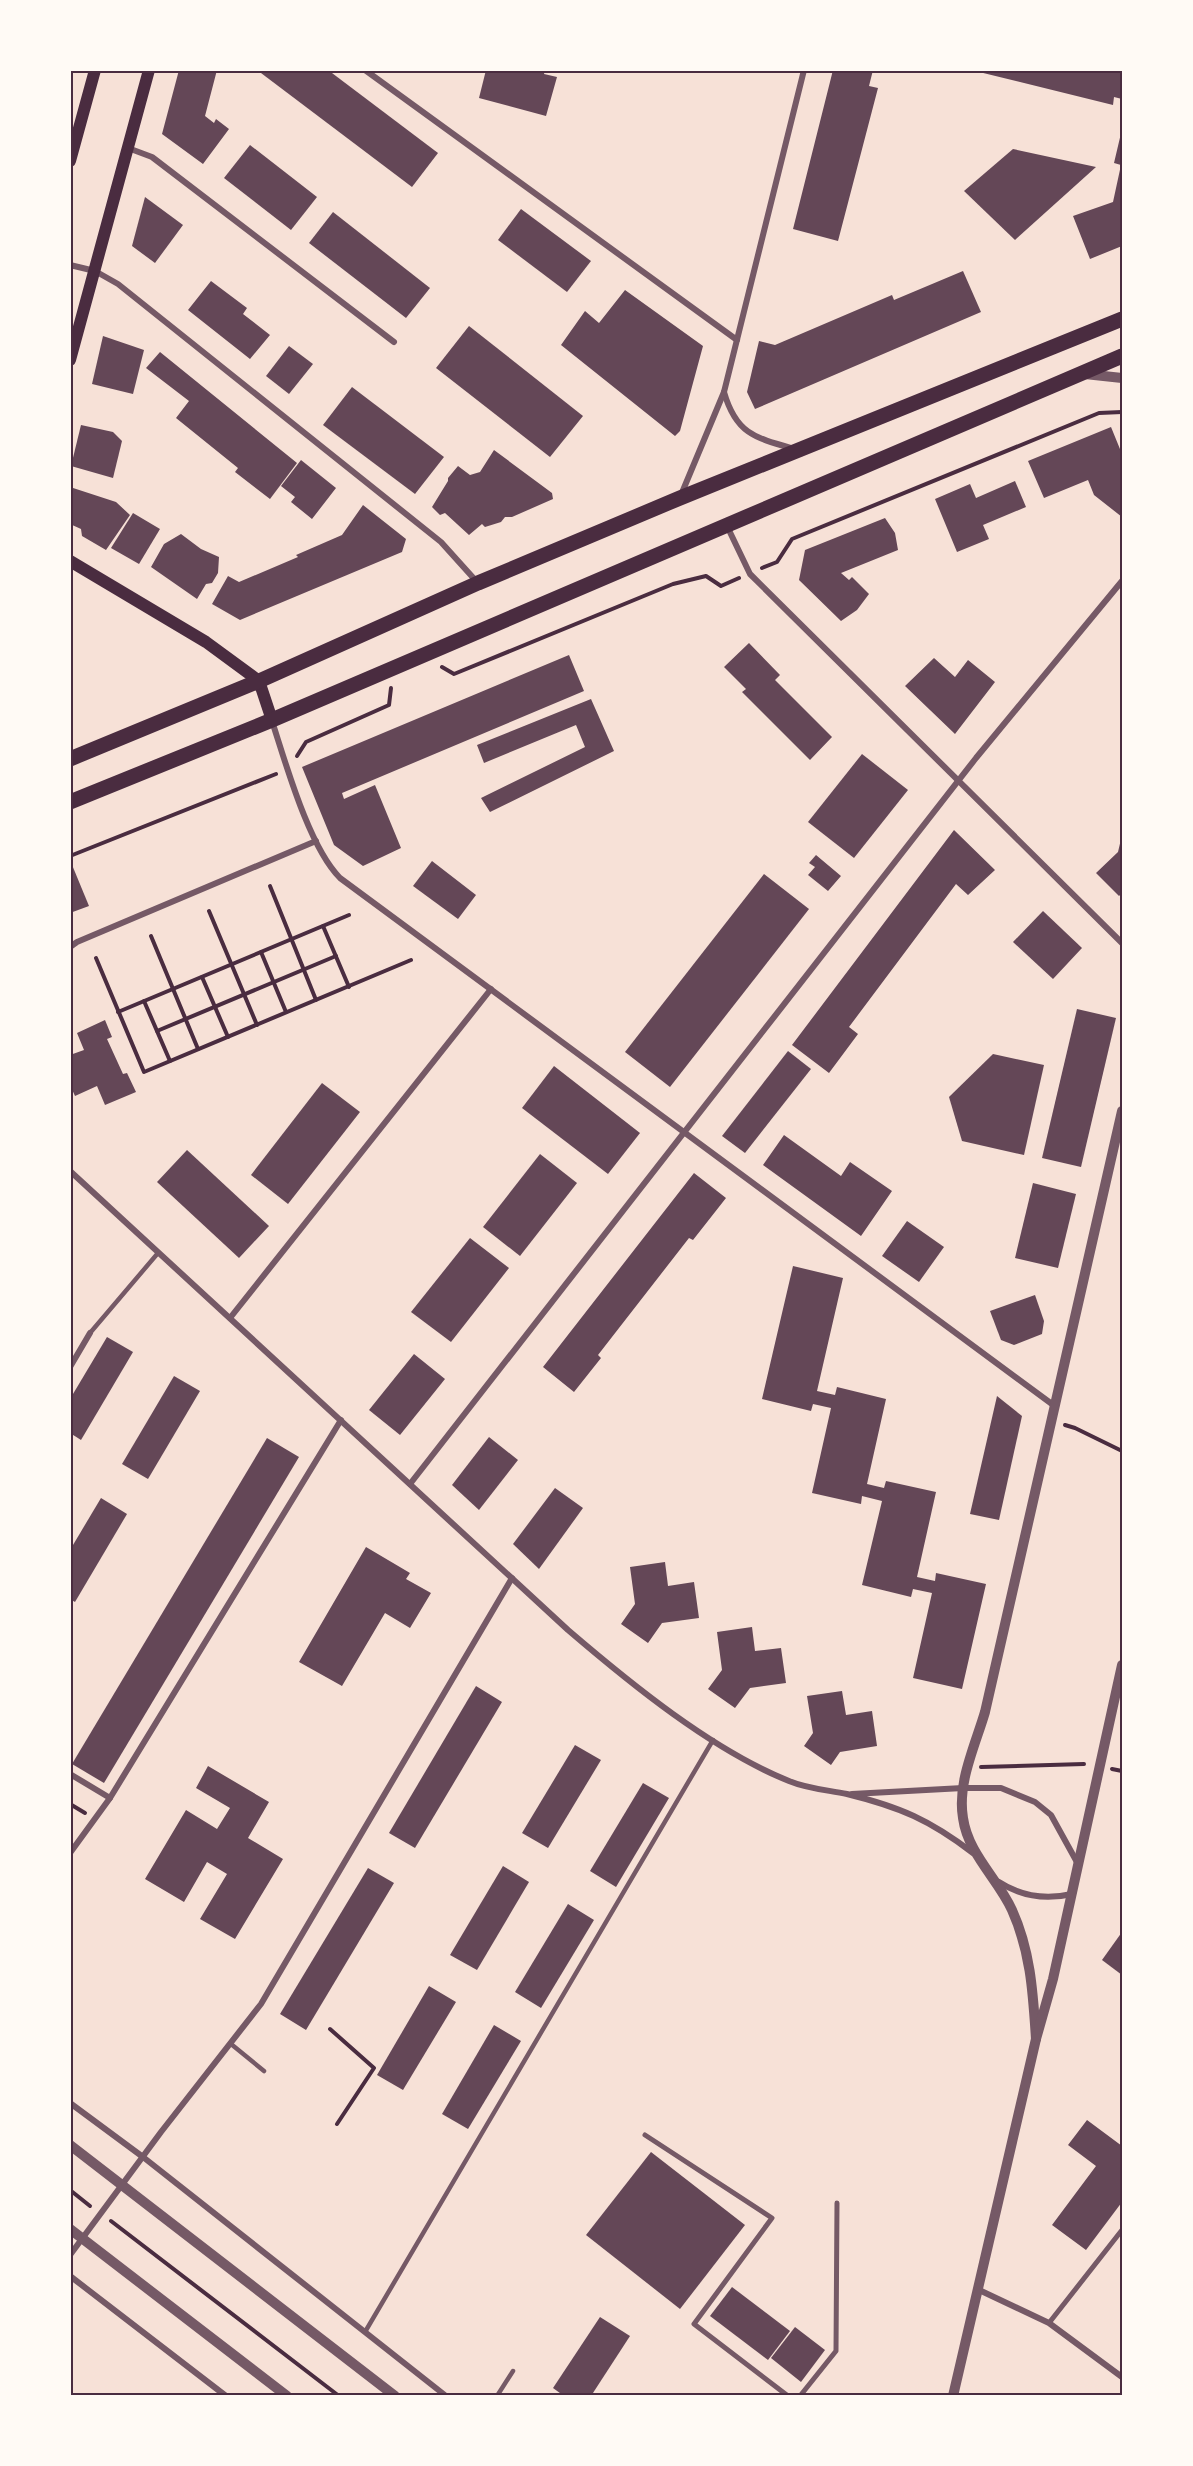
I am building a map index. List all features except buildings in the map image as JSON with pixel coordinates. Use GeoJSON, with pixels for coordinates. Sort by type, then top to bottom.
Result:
{"type":"FeatureCollection","features":[{"type":"Feature","properties":{"kind":"main road"},"geometry":{"type":"LineString","coordinates":[[70,161],[95,70]]}},
{"type":"Feature","properties":{"kind":"main road"},"geometry":{"type":"LineString","coordinates":[[70,360],[149,70]]}},
{"type":"Feature","properties":{"kind":"main road"},"geometry":{"type":"LineString","coordinates":[[70,759],[259,681],[478,583],[680,498],[1122,319]]}},
{"type":"Feature","properties":{"kind":"main road"},"geometry":{"type":"LineString","coordinates":[[70,802],[272,720],[1122,356]]}},
{"type":"Feature","properties":{"kind":"main road"},"geometry":{"type":"LineString","coordinates":[[70,561],[206,642],[259,681],[272,720]]}},
{"type":"Feature","properties":{"kind":"street"},"geometry":{"type":"LineString","coordinates":[[365,70],[737,340]]}},
{"type":"Feature","properties":{"kind":"street"},"geometry":{"type":"LineString","coordinates":[[680,498],[707,427],[724,392],[804,70]]}},
{"type":"Feature","properties":{"kind":"street"},"geometry":{"type":"LineString","coordinates":[[128,148],[152,157],[394,342]]}},
{"type":"Feature","properties":{"kind":"street"},"geometry":{"type":"LineString","coordinates":[[70,265],[94,272],[118,284],[441,542],[478,583]]}},
{"type":"Feature","properties":{"kind":"street"},"geometry":{"type":"LineString","coordinates":[[1082,373],[1122,378]]}},
{"type":"Feature","properties":{"kind":"street"},"geometry":{"type":"LineString","coordinates":[[724,392],[732,417],[741,427],[769,442],[798,450]]}},
{"type":"Feature","properties":{"kind":"street"},"geometry":{"type":"LineString","coordinates":[[727,526],[750,574],[1122,943]]}},
{"type":"Feature","properties":{"kind":"street"},"geometry":{"type":"LineString","coordinates":[[410,1484],[958,782],[1122,581]]}},
{"type":"Feature","properties":{"kind":"street"},"geometry":{"type":"LineString","coordinates":[[272,720],[287,769],[316,841],[330,867],[340,878],[1056,1407]]}},
{"type":"Feature","properties":{"kind":"street"},"geometry":{"type":"LineString","coordinates":[[70,947],[77,942],[316,841]]}},
{"type":"Feature","properties":{"kind":"street"},"geometry":{"type":"LineString","coordinates":[[230,1318],[491,989]]}},
{"type":"Feature","properties":{"kind":"street"},"geometry":{"type":"LineString","coordinates":[[1036,2039],[1031,1971],[1023,1937],[1012,1910],[994,1878],[978,1857],[963,1818],[963,1788],[986,1712],[1122,1111]]}},
{"type":"Feature","properties":{"kind":"street"},"geometry":{"type":"LineString","coordinates":[[70,1171],[609,1666],[655,1701],[713,1740],[790,1782],[846,1794],[908,1812],[930,1823],[978,1857]]}},
{"type":"Feature","properties":{"kind":"street"},"geometry":{"type":"LineString","coordinates":[[70,1367],[90,1333]]}},
{"type":"Feature","properties":{"kind":"street"},"geometry":{"type":"LineString","coordinates":[[70,1853],[110,1798],[341,1420]]}},
{"type":"Feature","properties":{"kind":"street"},"geometry":{"type":"LineString","coordinates":[[70,2255],[261,2004],[512,1578]]}},
{"type":"Feature","properties":{"kind":"street"},"geometry":{"type":"LineString","coordinates":[[953,2396],[1036,2039],[1053,1979],[1122,1665]]}},
{"type":"Feature","properties":{"kind":"street"},"geometry":{"type":"LineString","coordinates":[[70,1774],[110,1798]]}},
{"type":"Feature","properties":{"kind":"street"},"geometry":{"type":"LineString","coordinates":[[846,1794],[1001,1788],[1035,1802],[1050,1815],[1078,1865]]}},
{"type":"Feature","properties":{"kind":"street"},"geometry":{"type":"LineString","coordinates":[[994,1878],[1011,1890],[1029,1896],[1056,1898],[1072,1894]]}},
{"type":"Feature","properties":{"kind":"street"},"geometry":{"type":"LineString","coordinates":[[70,2103],[143,2157],[446,2396]]}},
{"type":"Feature","properties":{"kind":"street"},"geometry":{"type":"LineString","coordinates":[[645,2135],[772,2218],[694,2324],[788,2396]]}},
{"type":"Feature","properties":{"kind":"street"},"geometry":{"type":"LineString","coordinates":[[70,2145],[395,2396]]}},
{"type":"Feature","properties":{"kind":"street"},"geometry":{"type":"LineString","coordinates":[[800,2396],[836,2351],[837,2203]]}},
{"type":"Feature","properties":{"kind":"street"},"geometry":{"type":"LineString","coordinates":[[70,2229],[287,2396]]}},
{"type":"Feature","properties":{"kind":"street"},"geometry":{"type":"LineString","coordinates":[[1049,2323],[1122,2230]]}},
{"type":"Feature","properties":{"kind":"street"},"geometry":{"type":"LineString","coordinates":[[70,2276],[226,2396]]}},
{"type":"Feature","properties":{"kind":"street"},"geometry":{"type":"LineString","coordinates":[[977,2289],[1049,2323],[1122,2377]]}},
{"type":"Feature","properties":{"kind":"lane"},"geometry":{"type":"LineString","coordinates":[[90,1333],[159,1253]]}},
{"type":"Feature","properties":{"kind":"lane"},"geometry":{"type":"LineString","coordinates":[[365,2332],[713,1740]]}},
{"type":"Feature","properties":{"kind":"lane"},"geometry":{"type":"LineString","coordinates":[[231,2044],[264,2071]]}},
{"type":"Feature","properties":{"kind":"lane"},"geometry":{"type":"LineString","coordinates":[[497,2396],[513,2371]]}},
{"type":"Feature","properties":{"kind":"path"},"geometry":{"type":"LineString","coordinates":[[438,665],[454,674],[673,584],[706,576],[721,586],[777,562],[792,539],[1099,413],[1122,412]]}},
{"type":"Feature","properties":{"kind":"path"},"geometry":{"type":"LineString","coordinates":[[70,856],[287,769],[306,742],[389,705],[391,685]]}},
{"type":"Feature","properties":{"kind":"path"},"geometry":{"type":"LineString","coordinates":[[270,886],[316,1000]]}},
{"type":"Feature","properties":{"kind":"path"},"geometry":{"type":"LineString","coordinates":[[209,911],[257,1025]]}},
{"type":"Feature","properties":{"kind":"path"},"geometry":{"type":"LineString","coordinates":[[118,1012],[349,915]]}},
{"type":"Feature","properties":{"kind":"path"},"geometry":{"type":"LineString","coordinates":[[323,926],[349,987]]}},
{"type":"Feature","properties":{"kind":"path"},"geometry":{"type":"LineString","coordinates":[[151,936],[198,1049]]}},
{"type":"Feature","properties":{"kind":"path"},"geometry":{"type":"LineString","coordinates":[[261,952],[286,1013]]}},
{"type":"Feature","properties":{"kind":"path"},"geometry":{"type":"LineString","coordinates":[[157,1031],[336,956]]}},
{"type":"Feature","properties":{"kind":"path"},"geometry":{"type":"LineString","coordinates":[[96,958],[144,1072],[411,960]]}},
{"type":"Feature","properties":{"kind":"path"},"geometry":{"type":"LineString","coordinates":[[202,977],[228,1037]]}},
{"type":"Feature","properties":{"kind":"path"},"geometry":{"type":"LineString","coordinates":[[144,1001],[170,1061]]}},
{"type":"Feature","properties":{"kind":"path"},"geometry":{"type":"LineString","coordinates":[[1053,1423],[1075,1428],[1122,1452]]}},
{"type":"Feature","properties":{"kind":"path"},"geometry":{"type":"LineString","coordinates":[[968,1767],[1088,1764],[1122,1771]]}},
{"type":"Feature","properties":{"kind":"path"},"geometry":{"type":"LineString","coordinates":[[330,2029],[374,2068],[337,2124]]}},
{"type":"Feature","properties":{"kind":"path"},"geometry":{"type":"LineString","coordinates":[[70,2190],[339,2396]]}}]}
